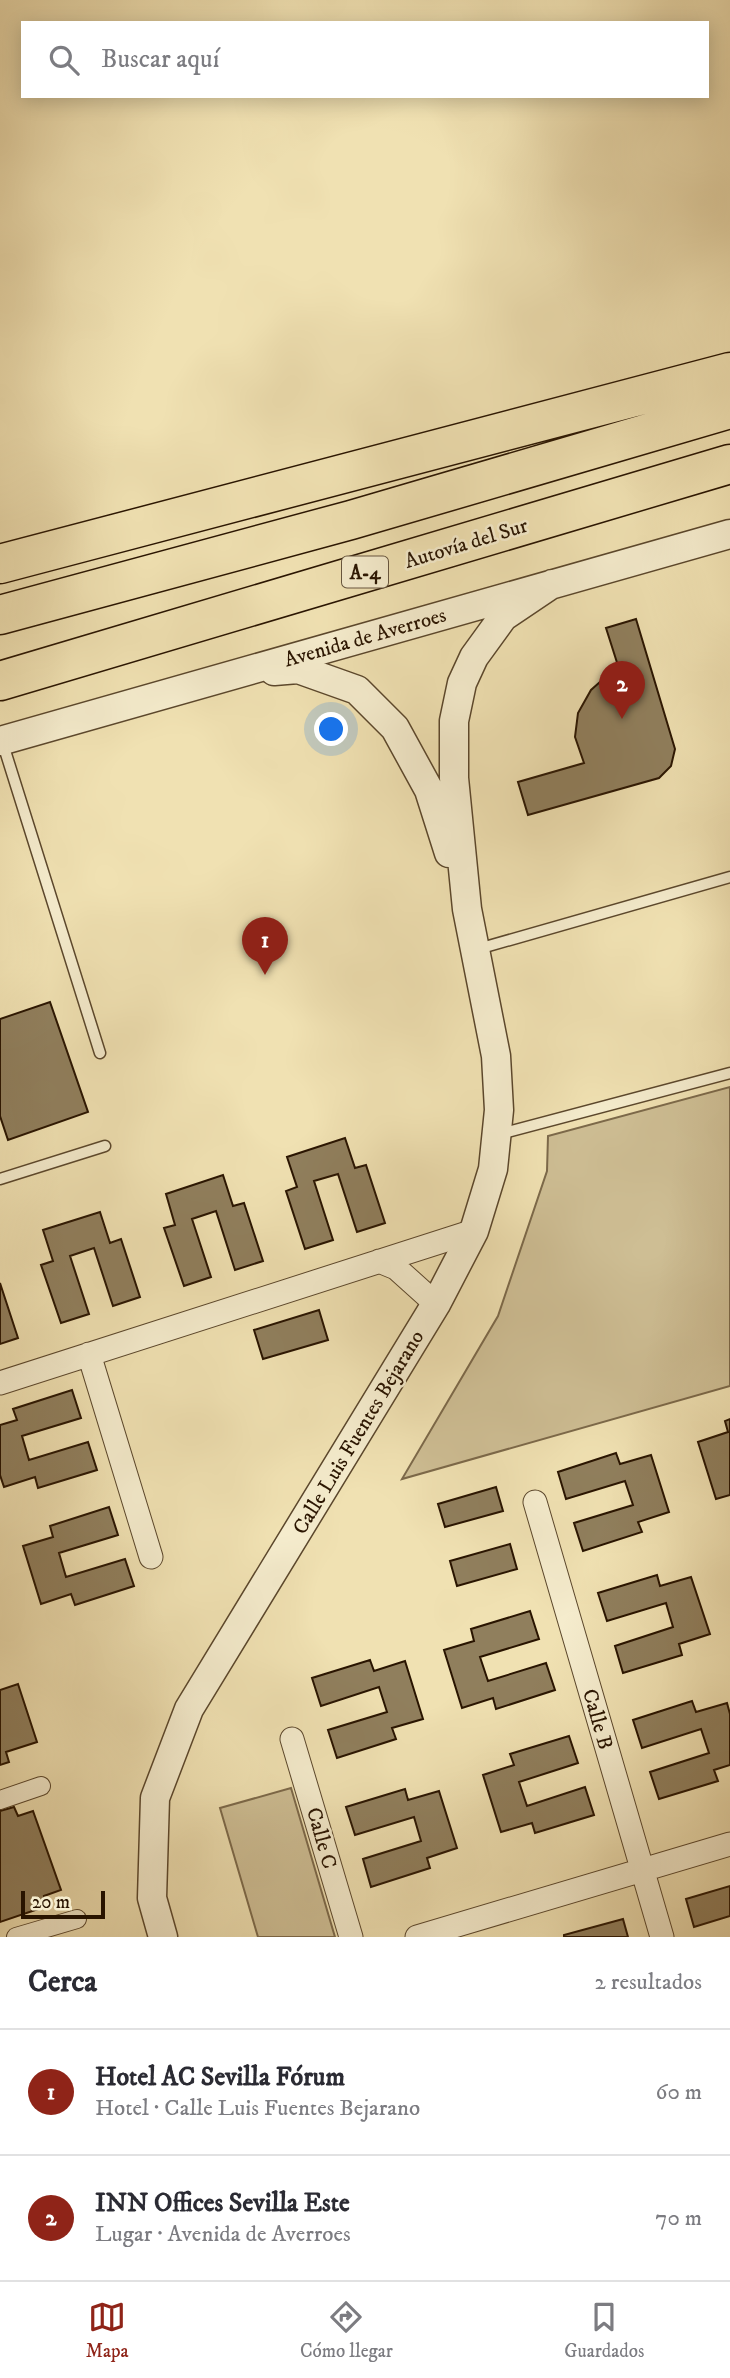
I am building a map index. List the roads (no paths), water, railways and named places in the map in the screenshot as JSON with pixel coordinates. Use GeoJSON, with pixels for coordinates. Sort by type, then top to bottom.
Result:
{"type":"FeatureCollection","features":[{"type":"Feature","properties":{"kind":"highway"},"geometry":{"type":"LineString","coordinates":[[0,564],[730,372]]}},
{"type":"Feature","properties":{"kind":"highway"},"geometry":{"type":"LineString","coordinates":[[0,615],[351,520],[730,409]]}},
{"type":"Feature","properties":{"kind":"highway","name":"Autovía del Sur"},"geometry":{"type":"LineString","coordinates":[[0,681],[730,464]]}},
{"type":"Feature","properties":{"kind":"street","name":"Avenida de Averroes"},"geometry":{"type":"LineString","coordinates":[[1,741],[730,534]]}},
{"type":"Feature","properties":{"kind":"street"},"geometry":{"type":"LineString","coordinates":[[467,909],[454,778],[454,721],[462,683],[474,657],[503,617],[552,584]]}},
{"type":"Feature","properties":{"kind":"street"},"geometry":{"type":"LineString","coordinates":[[229,675],[298,669],[356,690],[376,709],[395,728],[429,790],[467,909]]}},
{"type":"Feature","properties":{"kind":"street","name":"Calle Luis Fuentes Bejarano"},"geometry":{"type":"LineString","coordinates":[[163,1937],[152,1898],[155,1798],[189,1709],[436,1304],[474,1231],[493,1169],[499,1110],[496,1056],[467,909]]}},
{"type":"Feature","properties":{"kind":"street"},"geometry":{"type":"LineString","coordinates":[[0,1382],[474,1231]]}},
{"type":"Feature","properties":{"kind":"street"},"geometry":{"type":"LineString","coordinates":[[379,1261],[396,1268],[436,1304]]}},
{"type":"Feature","properties":{"kind":"street"},"geometry":{"type":"LineString","coordinates":[[89,1354],[150,1557]]}},
{"type":"Feature","properties":{"kind":"street","name":"Calle B"},"geometry":{"type":"LineString","coordinates":[[535,1502],[662,1937]]}},
{"type":"Feature","properties":{"kind":"street","name":"Calle C"},"geometry":{"type":"LineString","coordinates":[[292,1739],[351,1937]]}},
{"type":"Feature","properties":{"kind":"street"},"geometry":{"type":"LineString","coordinates":[[0,1800],[41,1786]]}},
{"type":"Feature","properties":{"kind":"street"},"geometry":{"type":"LineString","coordinates":[[417,1937],[730,1844]]}},
{"type":"Feature","properties":{"kind":"street"},"geometry":{"type":"LineString","coordinates":[[16,1937],[77,1919]]}},
{"type":"Feature","properties":{"kind":"lane"},"geometry":{"type":"LineString","coordinates":[[1,741],[100,1054]]}},
{"type":"Feature","properties":{"kind":"lane"},"geometry":{"type":"LineString","coordinates":[[475,950],[730,877]]}},
{"type":"Feature","properties":{"kind":"lane"},"geometry":{"type":"LineString","coordinates":[[497,1134],[730,1073]]}},
{"type":"Feature","properties":{"kind":"lane"},"geometry":{"type":"LineString","coordinates":[[0,1179],[105,1146]]}},
{"type":"Feature","properties":{"kind":"place","name":"INN Offices Sevilla Este"},"geometry":{"type":"Point","coordinates":[622,719]}},
{"type":"Feature","properties":{"kind":"place","name":"Hotel AC Sevilla Fórum"},"geometry":{"type":"Point","coordinates":[265,975]}}]}
